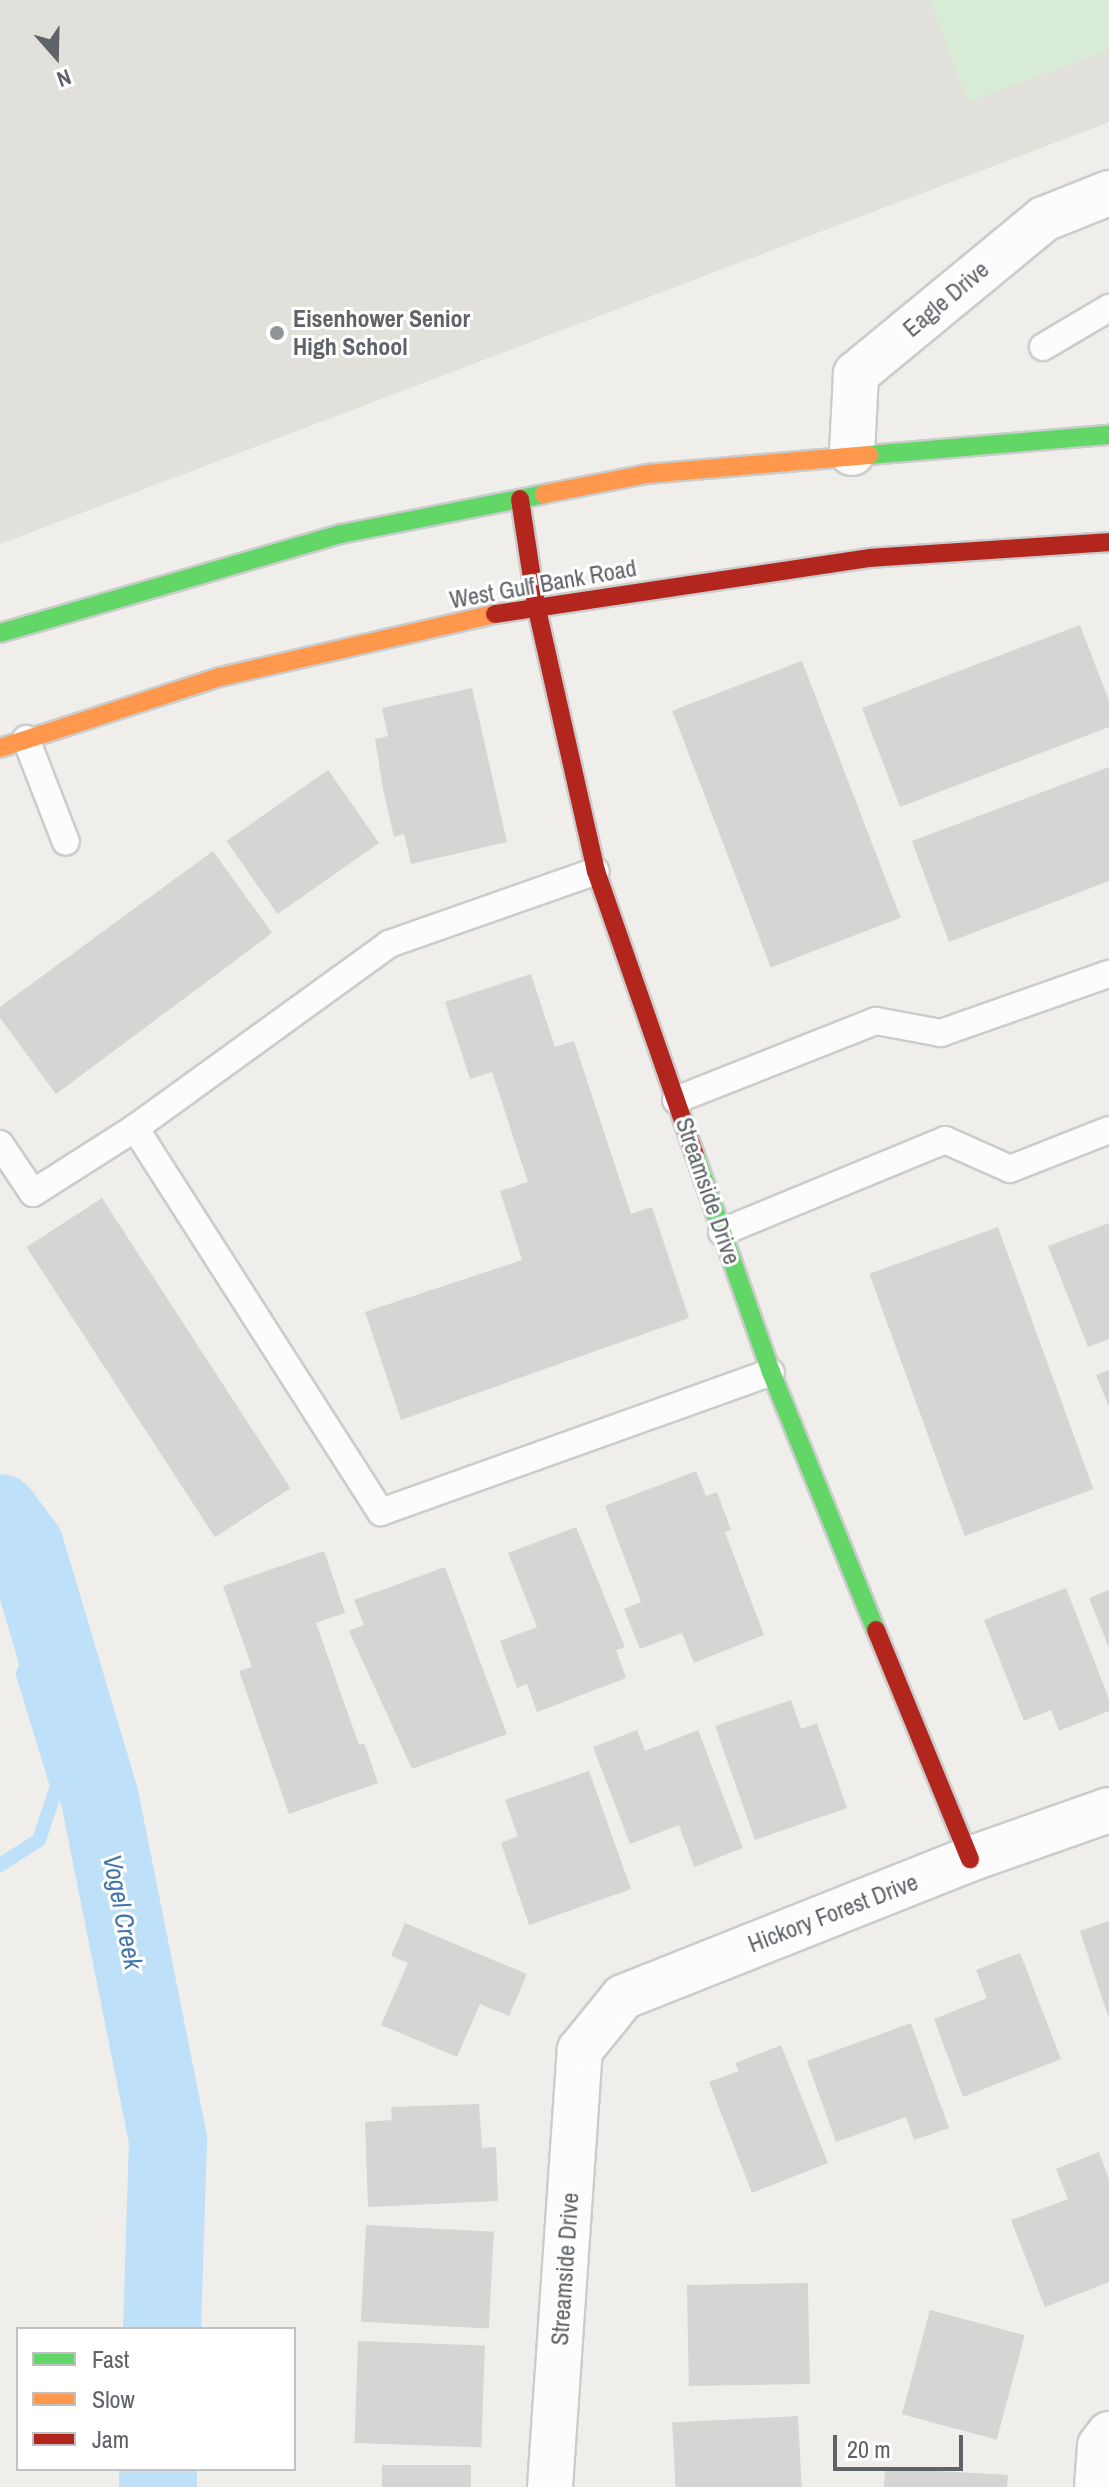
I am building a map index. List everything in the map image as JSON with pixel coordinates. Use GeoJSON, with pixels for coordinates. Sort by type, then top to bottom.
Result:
{"type":"FeatureCollection","features":[{"type":"Feature","properties":{"kind":"main road"},"geometry":{"type":"LineString","coordinates":[[0,633],[341,534],[647,474],[852,453],[1109,435]]}},
{"type":"Feature","properties":{"kind":"main road","name":"Streamside Drive"},"geometry":{"type":"LineString","coordinates":[[520,499],[536,605],[596,871],[771,1372],[970,1859]]}},
{"type":"Feature","properties":{"kind":"main road","name":"West Gulf Bank Road"},"geometry":{"type":"LineString","coordinates":[[0,748],[220,677],[536,605],[870,558],[1109,542]]}},
{"type":"Feature","properties":{"kind":"street","name":"Eagle Drive"},"geometry":{"type":"LineString","coordinates":[[852,453],[856,374],[1044,219],[1109,193]]}},
{"type":"Feature","properties":{"kind":"street","name":"Hickory Forest Drive"},"geometry":{"type":"LineString","coordinates":[[580,2050],[623,1997],[970,1859],[1109,1810]]}},
{"type":"Feature","properties":{"kind":"street","name":"Streamside Drive"},"geometry":{"type":"LineString","coordinates":[[550,2487],[580,2050]]}},
{"type":"Feature","properties":{"kind":"lane"},"geometry":{"type":"LineString","coordinates":[[1043,347],[1109,308]]}},
{"type":"Feature","properties":{"kind":"lane"},"geometry":{"type":"LineString","coordinates":[[26,739],[66,842]]}},
{"type":"Feature","properties":{"kind":"lane"},"geometry":{"type":"LineString","coordinates":[[0,1144],[33,1193],[135,1128],[389,944],[596,871]]}},
{"type":"Feature","properties":{"kind":"lane"},"geometry":{"type":"LineString","coordinates":[[676,1100],[876,1021],[941,1033],[1109,974]]}},
{"type":"Feature","properties":{"kind":"lane"},"geometry":{"type":"LineString","coordinates":[[135,1128],[381,1512],[771,1372]]}},
{"type":"Feature","properties":{"kind":"lane"},"geometry":{"type":"LineString","coordinates":[[722,1232],[945,1140],[1010,1169],[1109,1130]]}},
{"type":"Feature","properties":{"kind":"shaded area","name":"Eisenhower Senior High School"},"geometry":{"type":"Polygon","coordinates":[[[0,0],[1109,0],[1109,122],[0,544],[0,0]]]}},
{"type":"Feature","properties":{"kind":"green space"},"geometry":{"type":"Polygon","coordinates":[[[930,0],[1109,0],[1109,50],[968,102],[930,0]]]}},
{"type":"Feature","properties":{"kind":"building"},"geometry":{"type":"Polygon","coordinates":[[[1080,625],[1109,701],[1109,727],[900,807],[862,708],[1080,625]]]}},
{"type":"Feature","properties":{"kind":"building"},"geometry":{"type":"Polygon","coordinates":[[[802,661],[901,918],[771,968],[672,711],[802,661]]]}},
{"type":"Feature","properties":{"kind":"building"},"geometry":{"type":"Polygon","coordinates":[[[472,688],[507,842],[411,864],[404,834],[394,837],[383,789],[375,739],[388,736],[382,708],[472,688]]]}},
{"type":"Feature","properties":{"kind":"building"},"geometry":{"type":"Polygon","coordinates":[[[1109,767],[1109,881],[949,942],[912,841],[1109,767]]]}},
{"type":"Feature","properties":{"kind":"building"},"geometry":{"type":"Polygon","coordinates":[[[328,770],[379,843],[277,914],[226,841],[328,770]]]}},
{"type":"Feature","properties":{"kind":"building"},"geometry":{"type":"Polygon","coordinates":[[[213,851],[272,933],[56,1094],[0,1018],[0,1007],[213,851]]]}},
{"type":"Feature","properties":{"kind":"building"},"geometry":{"type":"Polygon","coordinates":[[[531,974],[555,1047],[574,1041],[631,1214],[652,1207],[689,1318],[401,1420],[365,1312],[522,1260],[500,1191],[528,1182],[492,1072],[470,1079],[445,1002],[531,974]]]}},
{"type":"Feature","properties":{"kind":"building"},"geometry":{"type":"Polygon","coordinates":[[[102,1198],[290,1488],[215,1537],[27,1247],[102,1198]]]}},
{"type":"Feature","properties":{"kind":"building"},"geometry":{"type":"Polygon","coordinates":[[[1109,1223],[1109,1339],[1088,1347],[1048,1246],[1109,1223]]]}},
{"type":"Feature","properties":{"kind":"building"},"geometry":{"type":"Polygon","coordinates":[[[998,1227],[1093,1489],[965,1536],[869,1274],[998,1227]]]}},
{"type":"Feature","properties":{"kind":"building"},"geometry":{"type":"Polygon","coordinates":[[[1109,1370],[1109,1407],[1096,1375],[1109,1370]]]}},
{"type":"Feature","properties":{"kind":"building"},"geometry":{"type":"Polygon","coordinates":[[[696,1471],[706,1496],[717,1492],[731,1530],[725,1532],[764,1635],[694,1663],[682,1633],[640,1649],[624,1609],[641,1602],[605,1506],[696,1471]]]}},
{"type":"Feature","properties":{"kind":"building"},"geometry":{"type":"Polygon","coordinates":[[[576,1527],[625,1647],[616,1650],[626,1678],[537,1712],[527,1684],[517,1688],[500,1641],[537,1627],[508,1553],[576,1527]]]}},
{"type":"Feature","properties":{"kind":"building"},"geometry":{"type":"Polygon","coordinates":[[[324,1551],[345,1613],[316,1623],[359,1745],[364,1743],[378,1783],[289,1814],[239,1671],[252,1667],[223,1586],[324,1551]]]}},
{"type":"Feature","properties":{"kind":"building"},"geometry":{"type":"Polygon","coordinates":[[[445,1567],[507,1734],[412,1769],[349,1631],[364,1625],[354,1600],[445,1567]]]}},
{"type":"Feature","properties":{"kind":"building"},"geometry":{"type":"Polygon","coordinates":[[[1066,1588],[1109,1699],[1109,1711],[1059,1731],[1051,1710],[1024,1721],[984,1620],[1066,1588]]]}},
{"type":"Feature","properties":{"kind":"building"},"geometry":{"type":"Polygon","coordinates":[[[1109,1590],[1109,1648],[1089,1598],[1109,1590]]]}},
{"type":"Feature","properties":{"kind":"building"},"geometry":{"type":"Polygon","coordinates":[[[791,1700],[801,1729],[817,1723],[847,1808],[755,1840],[715,1726],[791,1700]]]}},
{"type":"Feature","properties":{"kind":"building"},"geometry":{"type":"Polygon","coordinates":[[[637,1730],[645,1751],[698,1730],[743,1848],[694,1867],[679,1825],[630,1844],[593,1747],[637,1730]]]}},
{"type":"Feature","properties":{"kind":"building"},"geometry":{"type":"Polygon","coordinates":[[[589,1771],[631,1889],[529,1925],[501,1843],[518,1836],[505,1800],[589,1771]]]}},
{"type":"Feature","properties":{"kind":"building"},"geometry":{"type":"Polygon","coordinates":[[[1109,1921],[1109,2016],[1108,2016],[1080,1931],[1109,1921]]]}},
{"type":"Feature","properties":{"kind":"building"},"geometry":{"type":"Polygon","coordinates":[[[405,1923],[527,1974],[509,2016],[480,2004],[457,2057],[381,2025],[408,1963],[391,1956],[405,1923]]]}},
{"type":"Feature","properties":{"kind":"building"},"geometry":{"type":"Polygon","coordinates":[[[1020,1953],[1061,2059],[963,2097],[934,2019],[987,1998],[976,1970],[1020,1953]]]}},
{"type":"Feature","properties":{"kind":"building"},"geometry":{"type":"Polygon","coordinates":[[[911,2023],[949,2128],[914,2140],[906,2117],[836,2142],[807,2061],[911,2023]]]}},
{"type":"Feature","properties":{"kind":"building"},"geometry":{"type":"Polygon","coordinates":[[[781,2045],[828,2163],[752,2193],[709,2082],[739,2071],[735,2063],[781,2045]]]}},
{"type":"Feature","properties":{"kind":"building"},"geometry":{"type":"Polygon","coordinates":[[[479,2104],[482,2148],[496,2147],[498,2201],[368,2207],[365,2122],[392,2120],[391,2107],[479,2104]]]}},
{"type":"Feature","properties":{"kind":"building"},"geometry":{"type":"Polygon","coordinates":[[[1099,2152],[1109,2179],[1109,2282],[1045,2307],[1011,2220],[1068,2199],[1056,2169],[1099,2152]]]}},
{"type":"Feature","properties":{"kind":"building"},"geometry":{"type":"Polygon","coordinates":[[[366,2225],[494,2232],[489,2329],[361,2322],[366,2225]]]}},
{"type":"Feature","properties":{"kind":"building"},"geometry":{"type":"Polygon","coordinates":[[[808,2283],[810,2384],[689,2386],[687,2285],[808,2283]]]}},
{"type":"Feature","properties":{"kind":"building"},"geometry":{"type":"Polygon","coordinates":[[[930,2310],[1025,2335],[997,2440],[902,2414],[930,2310]]]}},
{"type":"Feature","properties":{"kind":"building"},"geometry":{"type":"Polygon","coordinates":[[[358,2341],[485,2345],[481,2447],[354,2443],[358,2341]]]}},
{"type":"Feature","properties":{"kind":"building"},"geometry":{"type":"Polygon","coordinates":[[[798,2416],[802,2487],[676,2487],[672,2423],[798,2416]]]}},
{"type":"Feature","properties":{"kind":"building"},"geometry":{"type":"Polygon","coordinates":[[[382,2465],[471,2465],[471,2487],[382,2487],[382,2465]]]}},
{"type":"Feature","properties":{"kind":"building"},"geometry":{"type":"Polygon","coordinates":[[[885,2468],[1008,2475],[1007,2487],[884,2487],[885,2468]]]}},
{"type":"Feature","properties":{"kind":"waterway","name":"Vogel Creek"},"geometry":{"type":"LineString","coordinates":[[0,1513],[25,1547],[100,1799],[168,2139],[162,2327]]}},
{"type":"Feature","properties":{"kind":"waterway"},"geometry":{"type":"LineString","coordinates":[[0,1865],[39,1840],[57,1786],[23,1674],[46,1614]]}},
{"type":"Feature","properties":{"kind":"waterway","name":"Vogel Creek"},"geometry":{"type":"LineString","coordinates":[[158,2471],[158,2487]]}},
{"type":"Feature","properties":{"kind":"traffic: fast"},"geometry":{"type":"LineString","coordinates":[[869,455],[1109,435]]}},
{"type":"Feature","properties":{"kind":"traffic: fast"},"geometry":{"type":"LineString","coordinates":[[0,633],[341,534],[544,494]]}},
{"type":"Feature","properties":{"kind":"traffic: fast"},"geometry":{"type":"LineString","coordinates":[[695,1155],[771,1372],[876,1630]]}},
{"type":"Feature","properties":{"kind":"traffic: slow"},"geometry":{"type":"LineString","coordinates":[[544,494],[647,474],[869,455]]}},
{"type":"Feature","properties":{"kind":"traffic: slow"},"geometry":{"type":"LineString","coordinates":[[0,748],[220,677],[495,614]]}},
{"type":"Feature","properties":{"kind":"traffic: jam"},"geometry":{"type":"LineString","coordinates":[[520,499],[536,605],[596,871],[695,1155]]}},
{"type":"Feature","properties":{"kind":"traffic: jam"},"geometry":{"type":"LineString","coordinates":[[495,614],[870,558],[1109,542]]}},
{"type":"Feature","properties":{"kind":"traffic: jam"},"geometry":{"type":"LineString","coordinates":[[876,1630],[970,1859]]}},
{"type":"Feature","properties":{"kind":"place","name":"Eisenhower Senior High School"},"geometry":{"type":"Point","coordinates":[277,333]}}]}
